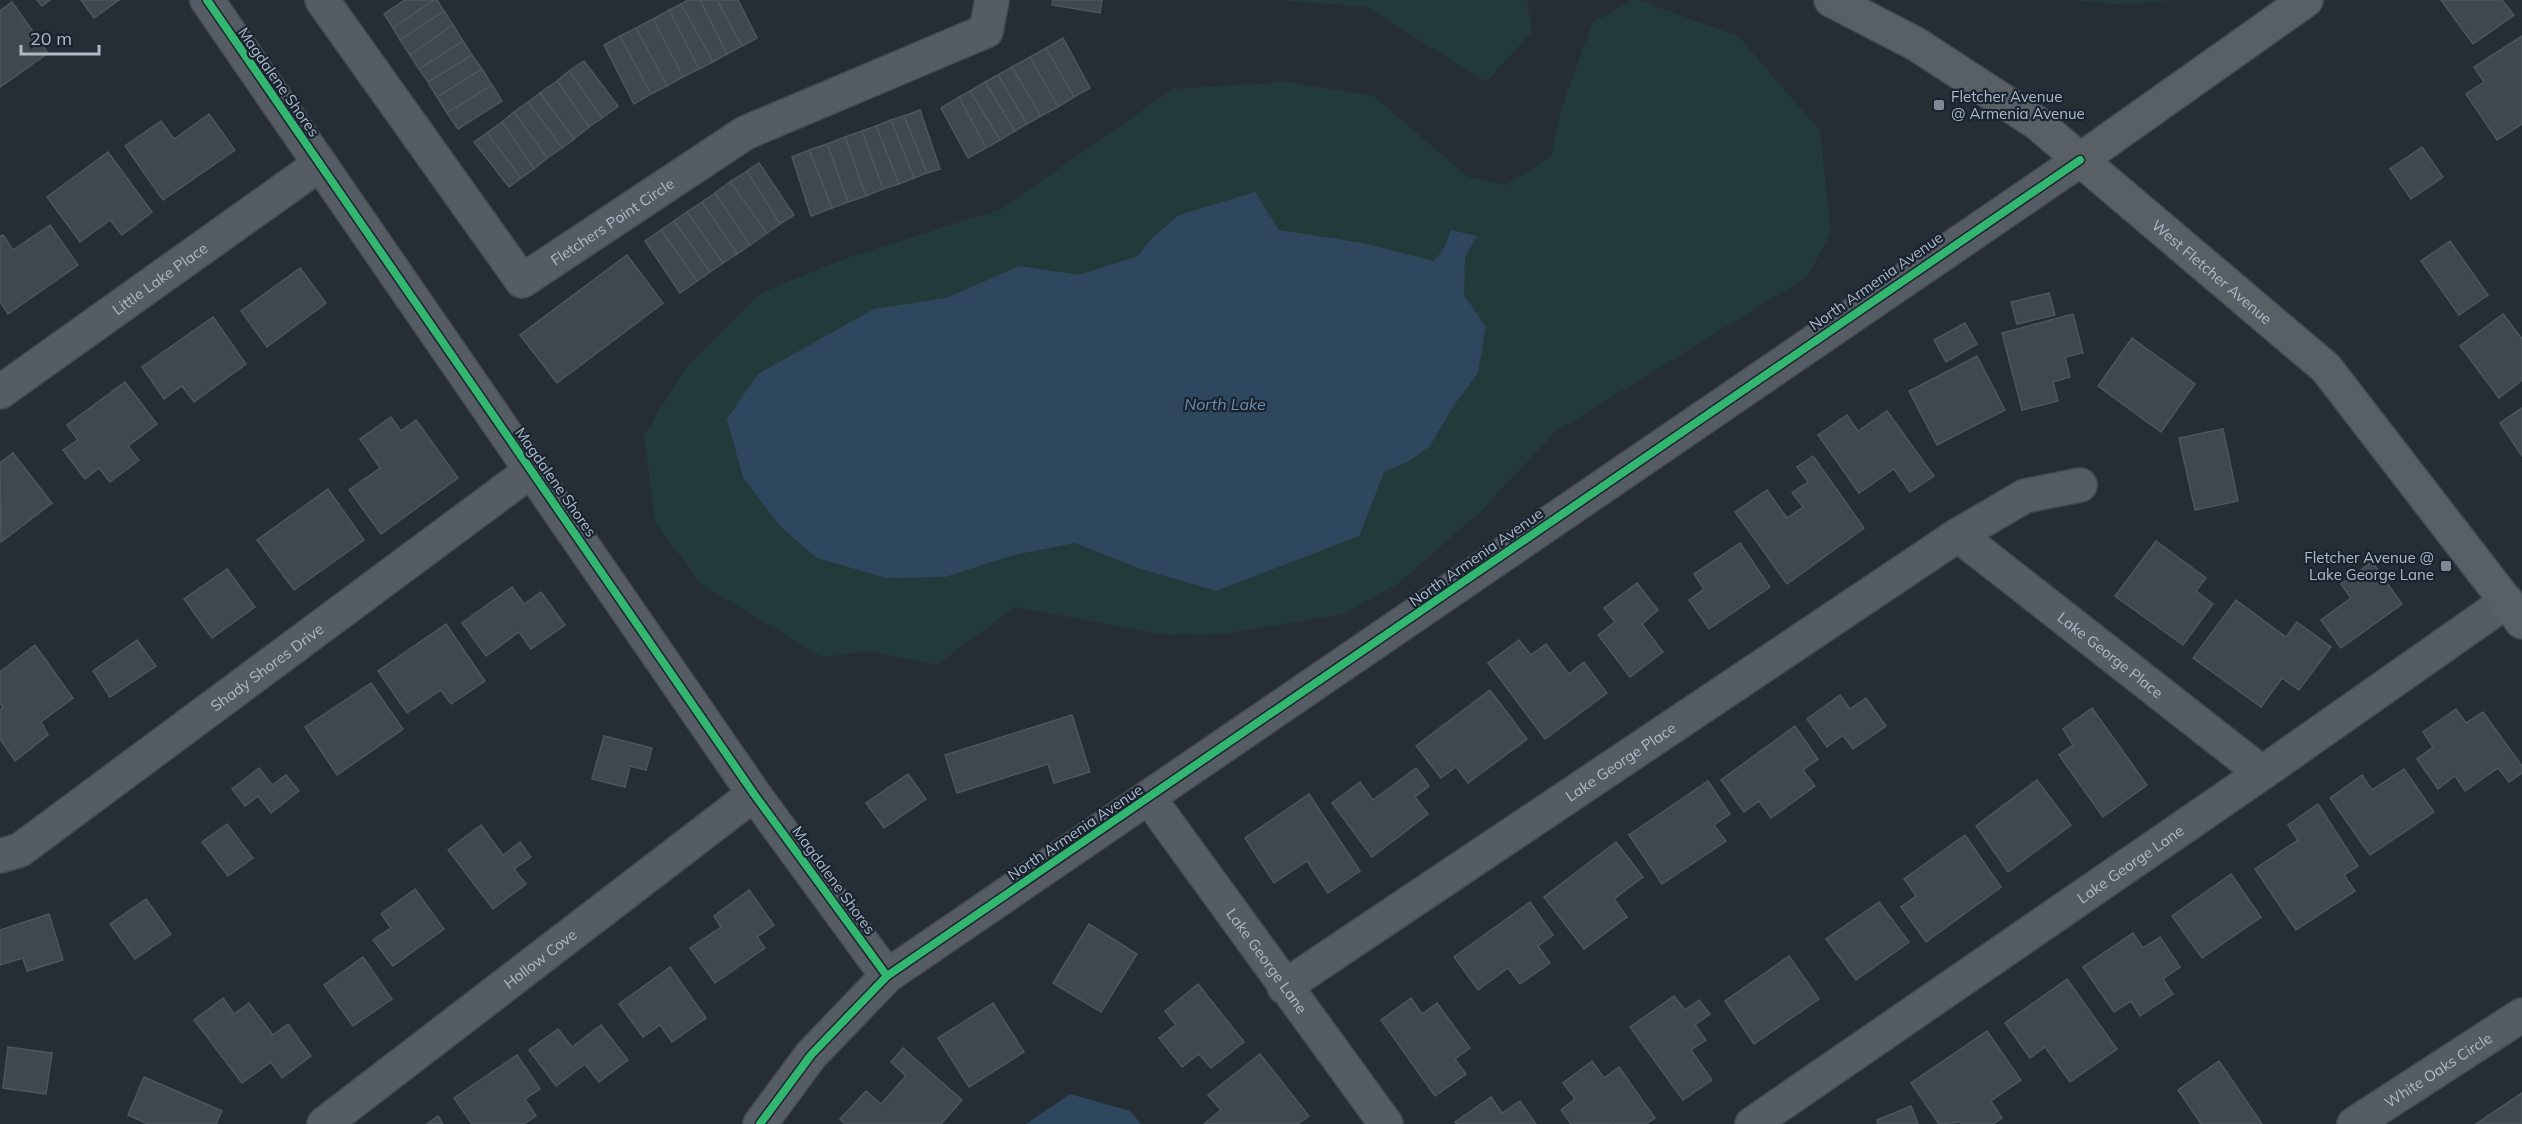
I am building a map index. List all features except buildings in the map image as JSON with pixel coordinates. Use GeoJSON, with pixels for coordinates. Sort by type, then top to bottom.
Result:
{"type":"FeatureCollection","features":[{"type":"Feature","properties":{"kind":"main road","name":"West Fletcher Avenue"},"geometry":{"type":"LineString","coordinates":[[1831,0],[1916,44],[2037,123],[2326,368],[2515,611]]}},
{"type":"Feature","properties":{"kind":"main road","name":"North Armenia Avenue"},"geometry":{"type":"LineString","coordinates":[[2080,160],[2306,0]]}},
{"type":"Feature","properties":{"kind":"street","name":"Magdalene Shores"},"geometry":{"type":"LineString","coordinates":[[207,0],[754,794],[887,976]]}},
{"type":"Feature","properties":{"kind":"street","name":"Fletchers Point Circle"},"geometry":{"type":"LineString","coordinates":[[322,0],[522,281],[745,133],[986,32],[992,0]]}},
{"type":"Feature","properties":{"kind":"street","name":"North Armenia Avenue"},"geometry":{"type":"LineString","coordinates":[[760,1124],[811,1055],[887,976],[2038,186],[2080,160]]}},
{"type":"Feature","properties":{"kind":"street","name":"Little Lake Place"},"geometry":{"type":"LineString","coordinates":[[0,392],[320,164]]}},
{"type":"Feature","properties":{"kind":"street","name":"Shady Shores Drive"},"geometry":{"type":"LineString","coordinates":[[0,856],[20,850],[30,843],[532,470]]}},
{"type":"Feature","properties":{"kind":"street","name":"Lake George Place"},"geometry":{"type":"LineString","coordinates":[[1284,987],[1958,535],[2025,496],[2080,485]]}},
{"type":"Feature","properties":{"kind":"street","name":"Lake George Place"},"geometry":{"type":"LineString","coordinates":[[1958,535],[2262,773]]}},
{"type":"Feature","properties":{"kind":"street","name":"Lake George Lane"},"geometry":{"type":"LineString","coordinates":[[1752,1124],[2262,773],[2515,611]]}},
{"type":"Feature","properties":{"kind":"street","name":"Hollow Cove"},"geometry":{"type":"LineString","coordinates":[[324,1124],[754,794]]}},
{"type":"Feature","properties":{"kind":"street","name":"Lake George Lane"},"geometry":{"type":"LineString","coordinates":[[1149,798],[1284,987],[1386,1124]]}},
{"type":"Feature","properties":{"kind":"street","name":"White Oaks Circle"},"geometry":{"type":"LineString","coordinates":[[2354,1124],[2522,1016]]}},
{"type":"Feature","properties":{"kind":"green space"},"geometry":{"type":"Polygon","coordinates":[[[1278,0],[1527,0],[1532,32],[1486,82],[1367,7],[1278,0]]]}},
{"type":"Feature","properties":{"kind":"green space"},"geometry":{"type":"Polygon","coordinates":[[[1632,0],[1638,0],[1738,36],[1820,131],[1831,233],[1807,277],[1555,432],[1481,511],[1399,583],[1344,614],[1223,634],[1165,635],[1015,607],[937,665],[870,651],[822,657],[701,584],[655,522],[644,435],[685,369],[761,293],[844,259],[1001,209],[1173,89],[1287,82],[1374,96],[1468,177],[1506,185],[1551,157],[1561,110],[1592,23],[1632,0]]]}},
{"type":"Feature","properties":{"kind":"green space"},"geometry":{"type":"Polygon","coordinates":[[[2069,0],[2171,0],[2128,5],[2069,0]]]}},
{"type":"Feature","properties":{"kind":"water","name":"North Lake"},"geometry":{"type":"Polygon","coordinates":[[[1255,192],[1279,230],[1363,243],[1434,261],[1443,250],[1451,230],[1477,236],[1465,257],[1464,295],[1486,327],[1478,373],[1454,405],[1430,446],[1409,461],[1384,472],[1359,536],[1216,591],[1141,569],[1075,543],[1014,555],[945,577],[886,578],[817,558],[779,525],[743,477],[727,419],[758,374],[874,309],[946,298],[1020,266],[1079,275],[1138,256],[1151,239],[1179,215],[1255,192]]]}},
{"type":"Feature","properties":{"kind":"water"},"geometry":{"type":"Polygon","coordinates":[[[1070,1094],[1130,1111],[1141,1124],[1026,1124],[1070,1094]]]}},
{"type":"Feature","properties":{"kind":"cycle path"},"geometry":{"type":"LineString","coordinates":[[207,0],[754,794],[887,976]]}},
{"type":"Feature","properties":{"kind":"cycle path"},"geometry":{"type":"LineString","coordinates":[[760,1124],[811,1055],[887,976],[2080,160]]}},
{"type":"Feature","properties":{"kind":"place","name":"Fletcher Avenue @ Armenia Avenue"},"geometry":{"type":"Point","coordinates":[1939,105]}},
{"type":"Feature","properties":{"kind":"place","name":"Fletcher Avenue @ Lake George Lane"},"geometry":{"type":"Point","coordinates":[2446,566]}}]}
